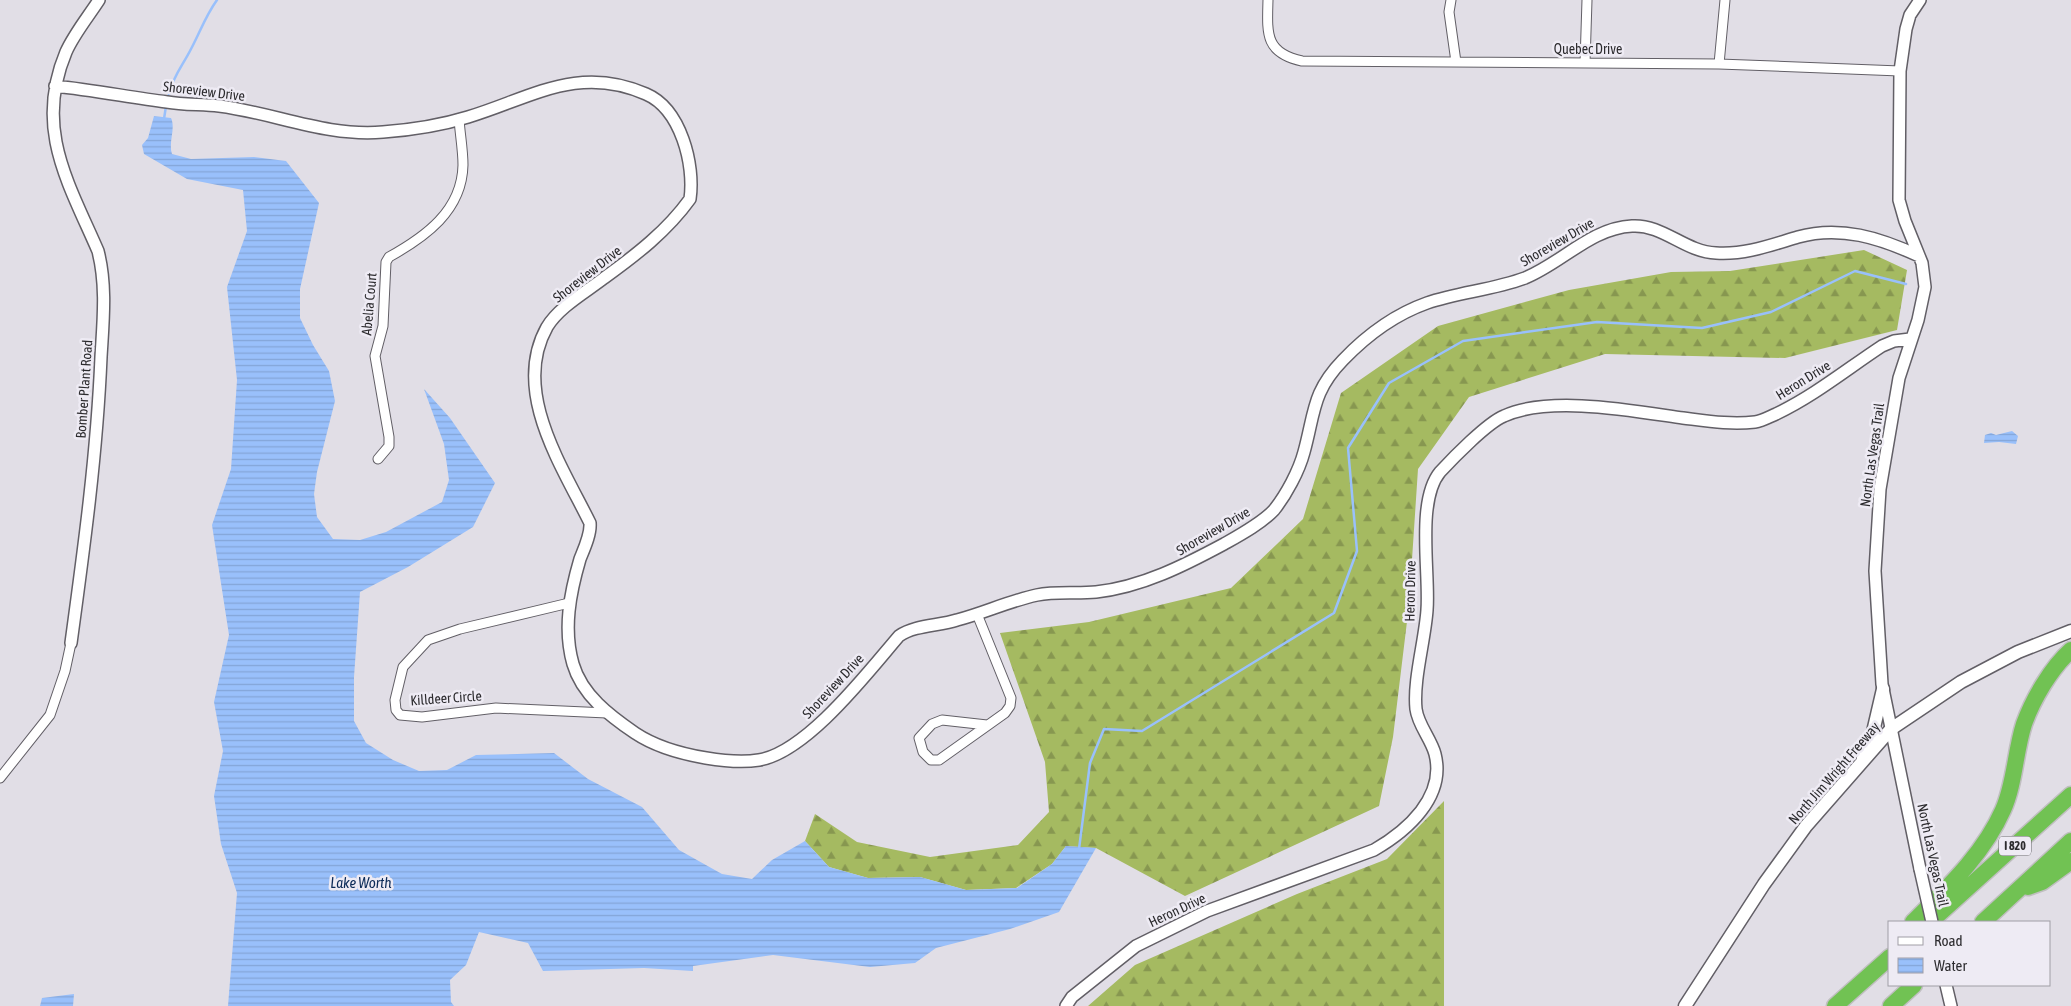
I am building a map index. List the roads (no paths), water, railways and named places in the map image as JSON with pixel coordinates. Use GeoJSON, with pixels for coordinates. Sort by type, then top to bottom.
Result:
{"type":"FeatureCollection","features":[{"type":"Feature","properties":{"kind":"highway"},"geometry":{"type":"LineString","coordinates":[[1914,921],[1955,880],[1987,841],[2006,801],[2024,725],[2033,703],[2071,650]]}},
{"type":"Feature","properties":{"kind":"highway","name":"I 820"},"geometry":{"type":"LineString","coordinates":[[1932,921],[2071,795]]}},
{"type":"Feature","properties":{"kind":"highway","name":"I 820"},"geometry":{"type":"LineString","coordinates":[[1984,921],[2071,841]]}},
{"type":"Feature","properties":{"kind":"highway"},"geometry":{"type":"LineString","coordinates":[[2019,889],[2042,882],[2071,861]]}},
{"type":"Feature","properties":{"kind":"highway"},"geometry":{"type":"LineString","coordinates":[[1874,971],[1878,957],[1888,947]]}},
{"type":"Feature","properties":{"kind":"highway"},"geometry":{"type":"LineString","coordinates":[[1835,1006],[1888,959]]}},
{"type":"Feature","properties":{"kind":"highway"},"geometry":{"type":"LineString","coordinates":[[1891,1006],[1913,986]]}},
{"type":"Feature","properties":{"kind":"main road","name":"North Jim Wright Freeway"},"geometry":{"type":"LineString","coordinates":[[1685,1006],[1754,899],[1806,826],[1891,729],[1968,679],[2018,652],[2071,631]]}},
{"type":"Feature","properties":{"kind":"main road"},"geometry":{"type":"LineString","coordinates":[[1861,765],[1873,732],[1883,689]]}},
{"type":"Feature","properties":{"kind":"street","name":"Bomber Plant Road"},"geometry":{"type":"LineString","coordinates":[[0,778],[50,715],[65,671],[71,643],[92,480],[100,396],[104,295],[102,267],[98,251],[56,148],[54,86],[67,50],[99,0]]}},
{"type":"Feature","properties":{"kind":"street","name":"Quebec Drive"},"geometry":{"type":"LineString","coordinates":[[1268,0],[1270,40],[1277,51],[1286,58],[1302,61],[1719,64],[1900,71]]}},
{"type":"Feature","properties":{"kind":"street"},"geometry":{"type":"LineString","coordinates":[[1451,0],[1449,12],[1456,62]]}},
{"type":"Feature","properties":{"kind":"street"},"geometry":{"type":"LineString","coordinates":[[1584,62],[1587,0]]}},
{"type":"Feature","properties":{"kind":"street"},"geometry":{"type":"LineString","coordinates":[[1719,64],[1725,0]]}},
{"type":"Feature","properties":{"kind":"street","name":"North Las Vegas Trail"},"geometry":{"type":"LineString","coordinates":[[1920,0],[1910,15],[1906,28],[1900,71],[1899,200],[1922,263],[1925,287],[1918,320],[1910,339],[1899,378],[1880,489],[1875,571],[1883,689],[1931,921]]}},
{"type":"Feature","properties":{"kind":"street","name":"Shoreview Drive"},"geometry":{"type":"LineString","coordinates":[[54,86],[167,102],[219,106],[343,132],[385,132],[458,119],[531,93],[577,83],[607,84],[647,94],[663,106],[679,129],[686,149],[691,192],[690,199],[665,230],[562,310],[547,327],[538,351],[536,371],[538,404],[543,423],[590,523],[569,603],[568,632],[573,664],[587,691],[607,713],[640,736],[685,754],[732,762],[760,760],[796,743],[817,727],[899,636],[906,631],[977,614],[1041,594],[1098,592],[1125,586],[1181,567],[1229,541],[1274,510],[1299,467],[1316,399],[1324,383],[1343,360],[1404,312],[1429,303],[1526,277],[1554,264],[1605,231],[1632,226],[1660,231],[1693,249],[1715,254],[1755,250],[1802,236],[1825,232],[1848,233],[1888,242],[1919,256]]}},
{"type":"Feature","properties":{"kind":"street","name":"Abelia Court"},"geometry":{"type":"LineString","coordinates":[[378,459],[388,446],[389,437],[375,356],[383,326],[386,262],[389,257],[434,228],[445,214],[456,193],[463,166],[458,119]]}},
{"type":"Feature","properties":{"kind":"street","name":"Heron Drive"},"geometry":{"type":"LineString","coordinates":[[1066,1006],[1072,997],[1136,946],[1207,911],[1374,850],[1398,836],[1413,823],[1432,789],[1437,765],[1435,752],[1416,710],[1428,609],[1427,511],[1438,474],[1469,443],[1503,416],[1543,406],[1613,409],[1726,423],[1758,422],[1798,404],[1882,346],[1894,341],[1910,339]]}},
{"type":"Feature","properties":{"kind":"street","name":"Killdeer Circle"},"geometry":{"type":"LineString","coordinates":[[569,603],[460,629],[428,640],[403,667],[397,691],[396,710],[400,715],[422,717],[496,708],[607,713]]}},
{"type":"Feature","properties":{"kind":"street"},"geometry":{"type":"LineString","coordinates":[[977,614],[1011,698],[1010,706],[1005,713],[939,760],[931,760],[923,752],[919,738],[932,724],[942,720],[987,725]]}},
{"type":"Feature","properties":{"kind":"street"},"geometry":{"type":"LineString","coordinates":[[1946,986],[1950,1003]]}},
{"type":"Feature","properties":{"kind":"water","name":"Lake Worth"},"geometry":{"type":"Polygon","coordinates":[[[154,116],[171,118],[173,127],[172,154],[191,159],[254,157],[286,161],[319,203],[300,289],[300,318],[313,345],[329,371],[335,401],[317,472],[314,494],[317,517],[333,539],[360,540],[386,532],[442,502],[449,480],[444,444],[424,389],[450,418],[495,483],[473,527],[408,567],[360,592],[354,677],[354,721],[366,743],[393,760],[419,771],[447,770],[476,755],[554,753],[588,779],[642,807],[679,850],[722,874],[752,879],[772,860],[805,841],[829,867],[868,878],[920,877],[966,890],[1017,888],[1052,864],[1066,846],[1096,848],[1059,912],[1010,929],[936,948],[915,963],[870,967],[773,955],[693,966],[693,971],[644,968],[543,971],[528,943],[479,932],[466,965],[450,980],[451,1002],[454,1006],[228,1006],[237,893],[221,844],[214,796],[223,751],[214,702],[229,635],[212,525],[231,469],[237,380],[227,287],[247,231],[243,190],[187,179],[144,154],[142,145],[148,138],[154,116]]]}},
{"type":"Feature","properties":{"kind":"water"},"geometry":{"type":"Polygon","coordinates":[[[2012,431],[2018,436],[2016,444],[1984,443],[1985,435],[1991,433],[1996,435],[2012,431]]]}},
{"type":"Feature","properties":{"kind":"water"},"geometry":{"type":"Polygon","coordinates":[[[74,994],[73,1006],[40,1006],[42,998],[74,994]]]}},
{"type":"Feature","properties":{"kind":"waterway"},"geometry":{"type":"LineString","coordinates":[[169,94],[176,76],[217,0]]}},
{"type":"Feature","properties":{"kind":"waterway"},"geometry":{"type":"LineString","coordinates":[[164,119],[166,106]]}},
{"type":"Feature","properties":{"kind":"waterway"},"geometry":{"type":"LineString","coordinates":[[1079,849],[1090,763],[1104,729],[1142,731],[1334,613],[1357,551],[1348,448],[1389,383],[1463,341],[1597,322],[1702,328],[1771,312],[1855,271],[1906,284]]}}]}
